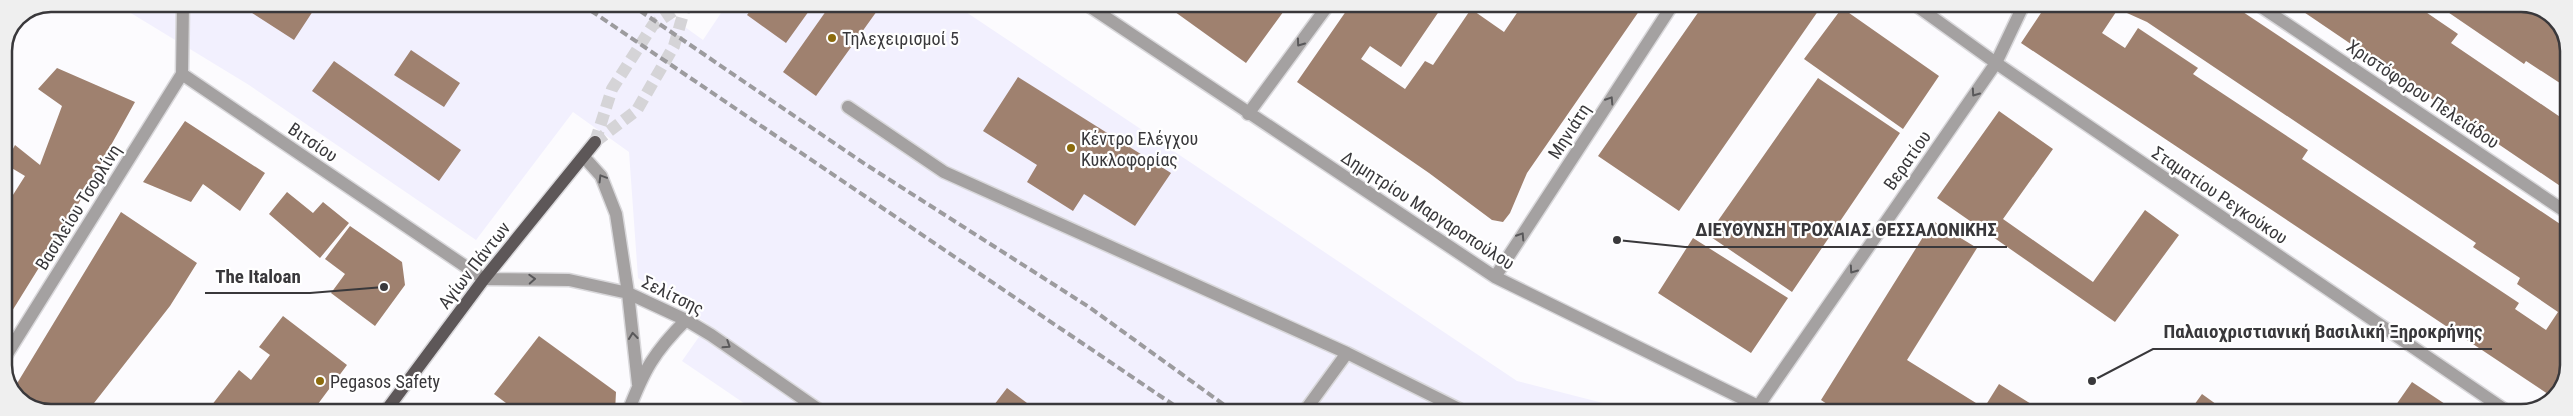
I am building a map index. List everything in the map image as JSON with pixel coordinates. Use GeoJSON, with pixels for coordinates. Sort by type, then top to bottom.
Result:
{"type":"FeatureCollection","features":[{"type":"Feature","properties":{"kind":"main road","name":"Αγίων Πάντων"},"geometry":{"type":"LineString","coordinates":[[392,403],[484,279],[595,142]]}},
{"type":"Feature","properties":{"kind":"street"},"geometry":{"type":"LineString","coordinates":[[182,74],[183,12]]}},
{"type":"Feature","properties":{"kind":"street","name":"Δημητρίου Μαργαροπούλου"},"geometry":{"type":"LineString","coordinates":[[1098,12],[1495,277],[1755,403]]}},
{"type":"Feature","properties":{"kind":"street"},"geometry":{"type":"LineString","coordinates":[[1248,114],[1323,13]]}},
{"type":"Feature","properties":{"kind":"street","name":"Μηνιάτη"},"geometry":{"type":"LineString","coordinates":[[1495,277],[1667,13]]}},
{"type":"Feature","properties":{"kind":"street","name":"Σταματίου Ρεγκούκου"},"geometry":{"type":"LineString","coordinates":[[1926,13],[1996,63],[2495,403]]}},
{"type":"Feature","properties":{"kind":"street","name":"Βερατίου"},"geometry":{"type":"LineString","coordinates":[[1760,403],[1996,63],[2020,13]]}},
{"type":"Feature","properties":{"kind":"street","name":"Χριστόφορου Πελειάδου"},"geometry":{"type":"LineString","coordinates":[[2270,13],[2560,208]]}},
{"type":"Feature","properties":{"kind":"street","name":"Βιτσίου"},"geometry":{"type":"LineString","coordinates":[[182,74],[484,279]]}},
{"type":"Feature","properties":{"kind":"street","name":"Βασιλείου Τσορλίνη"},"geometry":{"type":"LineString","coordinates":[[13,344],[182,74]]}},
{"type":"Feature","properties":{"kind":"street"},"geometry":{"type":"LineString","coordinates":[[848,107],[944,172],[1347,353],[1447,403]]}},
{"type":"Feature","properties":{"kind":"street"},"geometry":{"type":"LineString","coordinates":[[584,156],[601,176],[612,199],[621,237],[638,384]]}},
{"type":"Feature","properties":{"kind":"street","name":"Σελίτσης"},"geometry":{"type":"LineString","coordinates":[[484,279],[569,280],[628,293],[686,320],[745,357],[809,403]]}},
{"type":"Feature","properties":{"kind":"street"},"geometry":{"type":"LineString","coordinates":[[631,403],[638,384],[654,355],[686,320]]}},
{"type":"Feature","properties":{"kind":"street"},"geometry":{"type":"LineString","coordinates":[[1311,403],[1347,353]]}},
{"type":"Feature","properties":{"kind":"shaded area"},"geometry":{"type":"Polygon","coordinates":[[[129,12],[664,12],[703,40],[721,12],[966,12],[1517,381],[1603,403],[744,403],[682,361],[708,324],[638,278],[629,152],[573,112],[476,240],[249,85],[129,12]]]}},
{"type":"Feature","properties":{"kind":"building"},"geometry":{"type":"Polygon","coordinates":[[[251,12],[312,12],[294,40],[251,12]]]}},
{"type":"Feature","properties":{"kind":"building"},"geometry":{"type":"Polygon","coordinates":[[[749,12],[808,12],[786,43],[747,15],[749,12]]]}},
{"type":"Feature","properties":{"kind":"building","name":"Τηλεχειρισμοί 5"},"geometry":{"type":"Polygon","coordinates":[[[825,12],[876,12],[816,96],[783,72],[825,12]]]}},
{"type":"Feature","properties":{"kind":"building"},"geometry":{"type":"Polygon","coordinates":[[[1176,12],[1283,12],[1246,63],[1176,12]]]}},
{"type":"Feature","properties":{"kind":"building"},"geometry":{"type":"Polygon","coordinates":[[[1345,13],[1438,13],[1401,67],[1370,46],[1361,59],[1405,89],[1425,61],[1433,65],[1469,13],[1476,13],[1504,32],[1517,13],[1638,13],[1527,173],[1510,213],[1503,222],[1492,220],[1429,173],[1297,82],[1345,13]]]}},
{"type":"Feature","properties":{"kind":"building"},"geometry":{"type":"Polygon","coordinates":[[[1698,13],[1817,13],[1679,211],[1598,156],[1698,13]]]}},
{"type":"Feature","properties":{"kind":"building"},"geometry":{"type":"Polygon","coordinates":[[[1838,13],[1849,13],[1939,76],[1903,129],[1804,59],[1838,13]]]}},
{"type":"Feature","properties":{"kind":"building"},"geometry":{"type":"Polygon","coordinates":[[[2041,13],[2115,13],[2102,33],[2125,48],[2138,28],[2198,68],[2193,74],[2308,150],[2302,159],[2519,303],[2515,309],[2546,330],[2558,312],[2517,284],[2520,278],[2473,247],[2476,243],[2147,22],[2127,13],[2244,13],[2560,224],[2560,370],[2555,384],[2547,394],[2021,43],[2041,13]]]}},
{"type":"Feature","properties":{"kind":"building"},"geometry":{"type":"Polygon","coordinates":[[[2305,13],[2427,13],[2458,34],[2451,43],[2560,117],[2560,186],[2305,13]]]}},
{"type":"Feature","properties":{"kind":"building"},"geometry":{"type":"Polygon","coordinates":[[[2449,13],[2527,13],[2545,21],[2554,30],[2560,44],[2560,83],[2526,61],[2524,64],[2449,13]]]}},
{"type":"Feature","properties":{"kind":"building"},"geometry":{"type":"Polygon","coordinates":[[[411,50],[460,83],[444,107],[394,75],[411,50]]]}},
{"type":"Feature","properties":{"kind":"building"},"geometry":{"type":"Polygon","coordinates":[[[334,61],[461,150],[439,181],[312,91],[334,61]]]}},
{"type":"Feature","properties":{"kind":"building"},"geometry":{"type":"Polygon","coordinates":[[[57,68],[135,102],[76,208],[13,310],[12,196],[25,176],[12,168],[12,150],[15,145],[40,165],[62,106],[38,89],[57,68]]]}},
{"type":"Feature","properties":{"kind":"building","name":"Κέντρο Ελέγχου Κυκλοφορίας"},"geometry":{"type":"Polygon","coordinates":[[[1018,77],[1171,173],[1135,226],[1084,194],[1073,211],[1027,182],[1037,165],[983,131],[1018,77]]]}},
{"type":"Feature","properties":{"kind":"building"},"geometry":{"type":"Polygon","coordinates":[[[1818,78],[1900,133],[1792,292],[1708,235],[1818,78]]]}},
{"type":"Feature","properties":{"kind":"building"},"geometry":{"type":"Polygon","coordinates":[[[1999,111],[2053,149],[2003,219],[2093,282],[2145,210],[2179,235],[2115,322],[1937,198],[1999,111]]]}},
{"type":"Feature","properties":{"kind":"building"},"geometry":{"type":"Polygon","coordinates":[[[185,121],[265,173],[240,211],[203,184],[191,202],[143,182],[185,121]]]}},
{"type":"Feature","properties":{"kind":"building"},"geometry":{"type":"Polygon","coordinates":[[[287,192],[313,213],[323,202],[349,223],[320,258],[269,214],[287,192]]]}},
{"type":"Feature","properties":{"kind":"building"},"geometry":{"type":"Polygon","coordinates":[[[121,212],[197,263],[170,306],[94,403],[46,403],[26,394],[17,383],[121,212]]]}},
{"type":"Feature","properties":{"kind":"building"},"geometry":{"type":"Polygon","coordinates":[[[1933,221],[1977,248],[1907,360],[1976,403],[1826,403],[1821,400],[1933,221]]]}},
{"type":"Feature","properties":{"kind":"building"},"geometry":{"type":"Polygon","coordinates":[[[350,226],[402,262],[405,285],[375,326],[331,293],[345,274],[325,259],[350,226]]]}},
{"type":"Feature","properties":{"kind":"building"},"geometry":{"type":"Polygon","coordinates":[[[1693,238],[1788,298],[1751,353],[1658,293],[1693,238]]]}},
{"type":"Feature","properties":{"kind":"building"},"geometry":{"type":"Polygon","coordinates":[[[283,316],[347,365],[319,403],[213,403],[239,370],[251,380],[270,355],[259,347],[283,316]]]}},
{"type":"Feature","properties":{"kind":"building"},"geometry":{"type":"Polygon","coordinates":[[[539,336],[616,392],[615,403],[506,403],[494,394],[539,336]]]}},
{"type":"Feature","properties":{"kind":"building"},"geometry":{"type":"Polygon","coordinates":[[[2412,382],[2444,403],[2397,403],[2412,382]]]}},
{"type":"Feature","properties":{"kind":"building"},"geometry":{"type":"Polygon","coordinates":[[[1999,384],[2030,403],[1987,403],[1999,384]]]}},
{"type":"Feature","properties":{"kind":"building"},"geometry":{"type":"Polygon","coordinates":[[[1007,388],[1027,403],[996,403],[1007,388]]]}},
{"type":"Feature","properties":{"kind":"building"},"geometry":{"type":"Polygon","coordinates":[[[2202,394],[2214,403],[2196,403],[2202,394]]]}},
{"type":"Feature","properties":{"kind":"tunnel"},"geometry":{"type":"LineString","coordinates":[[595,142],[612,89],[653,25],[672,12]]}},
{"type":"Feature","properties":{"kind":"tunnel"},"geometry":{"type":"LineString","coordinates":[[595,142],[637,110],[674,46],[684,12]]}},
{"type":"Feature","properties":{"kind":"railway"},"geometry":{"type":"LineString","coordinates":[[593,12],[1171,403]]}},
{"type":"Feature","properties":{"kind":"railway"},"geometry":{"type":"LineString","coordinates":[[642,12],[865,164],[1089,307],[1222,403]]}},
{"type":"Feature","properties":{"kind":"place","name":"Τηλεχειρισμοί 5"},"geometry":{"type":"Point","coordinates":[832,38]}},
{"type":"Feature","properties":{"kind":"place","name":"Κέντρο Ελέγχου Κυκλοφορίας"},"geometry":{"type":"Point","coordinates":[1071,148]}},
{"type":"Feature","properties":{"kind":"place","name":"ΔΙΕΥΘΥΝΣΗ ΤΡΟΧΑΙΑΣ ΘΕΣΣΑΛΟΝΙΚΗΣ"},"geometry":{"type":"Point","coordinates":[1617,240]}},
{"type":"Feature","properties":{"kind":"place","name":"The Italoan"},"geometry":{"type":"Point","coordinates":[384,287]}},
{"type":"Feature","properties":{"kind":"place","name":"Pegasos Safety"},"geometry":{"type":"Point","coordinates":[320,381]}},
{"type":"Feature","properties":{"kind":"place","name":"Παλαιοχριστιανική Βασιλική Ξηροκρήνης"},"geometry":{"type":"Point","coordinates":[2092,381]}}]}
